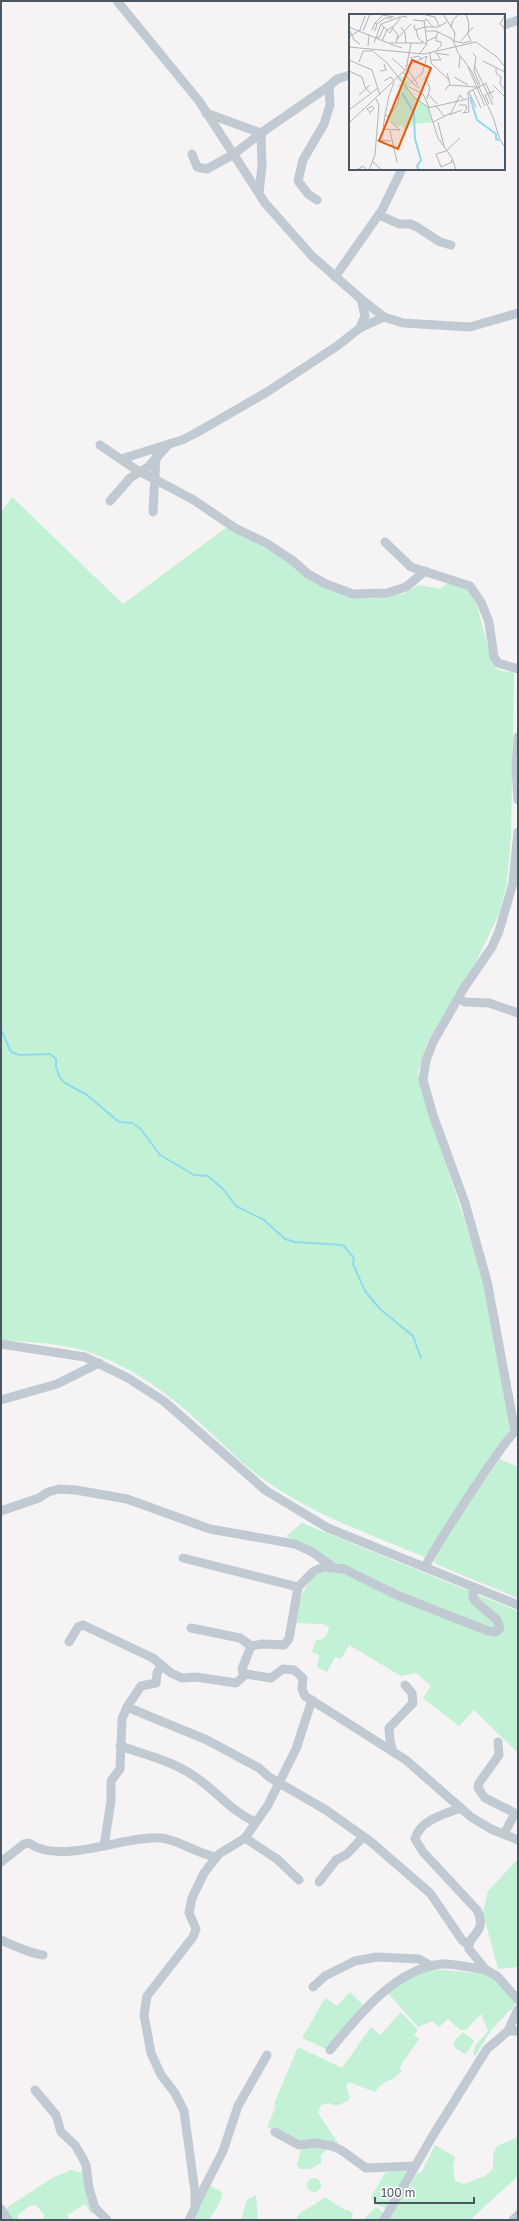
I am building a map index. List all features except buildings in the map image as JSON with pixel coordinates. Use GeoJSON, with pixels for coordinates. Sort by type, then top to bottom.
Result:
{"type":"FeatureCollection","features":[{"type":"Feature","properties":{"kind":"street"},"geometry":{"type":"LineString","coordinates":[[117,1],[199,101],[259,193],[290,232],[335,278],[384,317],[403,323],[470,327],[518,313]]}},
{"type":"Feature","properties":{"kind":"street"},"geometry":{"type":"LineString","coordinates":[[505,25],[518,20]]}},
{"type":"Feature","properties":{"kind":"street"},"geometry":{"type":"LineString","coordinates":[[192,154],[198,166],[207,169],[234,154],[261,133],[330,86],[337,78],[349,75]]}},
{"type":"Feature","properties":{"kind":"street"},"geometry":{"type":"LineString","coordinates":[[317,200],[308,194],[298,181],[303,160],[324,124],[330,105],[330,86]]}},
{"type":"Feature","properties":{"kind":"street"},"geometry":{"type":"LineString","coordinates":[[206,112],[261,133]]}},
{"type":"Feature","properties":{"kind":"street"},"geometry":{"type":"LineString","coordinates":[[259,193],[262,166],[261,133]]}},
{"type":"Feature","properties":{"kind":"street"},"geometry":{"type":"LineString","coordinates":[[335,278],[379,215],[402,170]]}},
{"type":"Feature","properties":{"kind":"street"},"geometry":{"type":"LineString","coordinates":[[379,215],[399,224],[410,224],[440,242],[451,245]]}},
{"type":"Feature","properties":{"kind":"street"},"geometry":{"type":"LineString","coordinates":[[360,328],[365,316],[361,299]]}},
{"type":"Feature","properties":{"kind":"street"},"geometry":{"type":"LineString","coordinates":[[121,459],[170,444],[196,433],[267,392],[337,346],[360,328],[384,317]]}},
{"type":"Feature","properties":{"kind":"street"},"geometry":{"type":"LineString","coordinates":[[110,501],[130,478],[148,467],[170,444]]}},
{"type":"Feature","properties":{"kind":"street"},"geometry":{"type":"LineString","coordinates":[[100,445],[139,472],[192,499],[235,528],[266,543],[292,560],[308,574],[326,584],[353,594],[387,593],[406,587],[425,571]]}},
{"type":"Feature","properties":{"kind":"street"},"geometry":{"type":"LineString","coordinates":[[153,512],[156,480],[156,457]]}},
{"type":"Feature","properties":{"kind":"street"},"geometry":{"type":"LineString","coordinates":[[385,542],[411,567],[470,586],[481,602],[489,622],[494,657],[498,663],[518,669]]}},
{"type":"Feature","properties":{"kind":"street"},"geometry":{"type":"LineString","coordinates":[[518,737],[516,768],[518,800]]}},
{"type":"Feature","properties":{"kind":"street"},"geometry":{"type":"LineString","coordinates":[[425,1567],[435,1548],[517,1430],[487,1281],[465,1203],[433,1115],[423,1080],[426,1060],[434,1042],[492,947],[505,915],[513,883],[518,832]]}},
{"type":"Feature","properties":{"kind":"street"},"geometry":{"type":"LineString","coordinates":[[459,999],[465,1002],[488,1003],[518,1013]]}},
{"type":"Feature","properties":{"kind":"street"},"geometry":{"type":"LineString","coordinates":[[1,1344],[85,1357],[99,1363],[128,1378],[165,1402],[264,1490],[328,1528],[518,1605]]}},
{"type":"Feature","properties":{"kind":"street"},"geometry":{"type":"LineString","coordinates":[[1,1400],[57,1384],[99,1363]]}},
{"type":"Feature","properties":{"kind":"street"},"geometry":{"type":"LineString","coordinates":[[1,1511],[39,1498],[48,1492],[59,1489],[76,1490],[127,1499],[210,1529],[295,1544],[312,1552],[333,1567]]}},
{"type":"Feature","properties":{"kind":"street"},"geometry":{"type":"LineString","coordinates":[[183,1558],[298,1587]]}},
{"type":"Feature","properties":{"kind":"street"},"geometry":{"type":"LineString","coordinates":[[191,1628],[240,1638],[251,1646],[263,1644],[284,1645],[289,1639],[298,1587],[314,1571],[323,1567],[333,1567],[357,1574],[416,1603],[488,1631],[496,1632],[500,1628],[497,1620],[475,1601],[473,1597],[473,1587]]}},
{"type":"Feature","properties":{"kind":"street"},"geometry":{"type":"LineString","coordinates":[[69,1642],[78,1627],[83,1625],[153,1658],[161,1666],[182,1678],[196,1677],[236,1683],[244,1675]]}},
{"type":"Feature","properties":{"kind":"street"},"geometry":{"type":"LineString","coordinates":[[244,1675],[242,1669],[251,1646]]}},
{"type":"Feature","properties":{"kind":"street"},"geometry":{"type":"LineString","coordinates":[[104,1846],[111,1801],[111,1781],[120,1768],[122,1719],[127,1707],[141,1686],[156,1683],[157,1673],[161,1666]]}},
{"type":"Feature","properties":{"kind":"street"},"geometry":{"type":"LineString","coordinates":[[244,1675],[271,1678],[283,1669],[294,1670],[303,1678],[302,1689],[305,1696],[393,1752],[429,1779],[460,1808],[504,1834],[518,1840]]}},
{"type":"Feature","properties":{"kind":"street"},"geometry":{"type":"LineString","coordinates":[[393,1752],[389,1728],[413,1703],[412,1693],[405,1685]]}},
{"type":"Feature","properties":{"kind":"street"},"geometry":{"type":"LineString","coordinates":[[195,2206],[184,2111],[175,2093],[161,2075],[151,2053],[144,2015],[147,1996],[193,1937],[196,1929],[189,1913],[192,1898],[204,1873],[216,1857],[246,1838],[280,1784],[302,1734],[312,1700]]}},
{"type":"Feature","properties":{"kind":"street"},"geometry":{"type":"LineString","coordinates":[[127,1707],[207,1740],[259,1768],[280,1784],[326,1810],[363,1837],[430,1893],[462,1940],[468,1944],[477,1960],[486,1970],[498,1977],[518,2000]]}},
{"type":"Feature","properties":{"kind":"street"},"geometry":{"type":"LineString","coordinates":[[498,1742],[499,1755],[479,1783],[478,1788],[485,1798],[513,1812],[513,1817],[504,1834]]}},
{"type":"Feature","properties":{"kind":"street"},"geometry":{"type":"LineString","coordinates":[[120,1746],[181,1768],[195,1776],[239,1814],[255,1822]]}},
{"type":"Feature","properties":{"kind":"street"},"geometry":{"type":"LineString","coordinates":[[460,1808],[433,1818],[421,1829],[415,1839],[423,1852],[477,1910],[481,1917],[480,1927],[468,1944]]}},
{"type":"Feature","properties":{"kind":"street"},"geometry":{"type":"LineString","coordinates":[[319,1882],[336,1860],[347,1854],[363,1837]]}},
{"type":"Feature","properties":{"kind":"street"},"geometry":{"type":"LineString","coordinates":[[1,1862],[24,1844],[29,1843],[33,1846],[57,1851],[95,1849],[134,1839],[163,1838],[202,1855],[216,1857]]}},
{"type":"Feature","properties":{"kind":"street"},"geometry":{"type":"LineString","coordinates":[[246,1838],[276,1859],[299,1880]]}},
{"type":"Feature","properties":{"kind":"street"},"geometry":{"type":"LineString","coordinates":[[1,1940],[22,1948],[28,1954],[43,1955]]}},
{"type":"Feature","properties":{"kind":"street"},"geometry":{"type":"LineString","coordinates":[[313,1987],[324,1976],[355,1961],[369,1958],[419,1959],[431,1966]]}},
{"type":"Feature","properties":{"kind":"street"},"geometry":{"type":"LineString","coordinates":[[330,2050],[369,2004],[396,1983],[431,1966],[443,1964],[486,1970]]}},
{"type":"Feature","properties":{"kind":"street"},"geometry":{"type":"LineString","coordinates":[[384,2220],[415,2166],[487,2049],[508,2031],[518,2009]]}},
{"type":"Feature","properties":{"kind":"street"},"geometry":{"type":"LineString","coordinates":[[508,2031],[518,2031]]}},
{"type":"Feature","properties":{"kind":"street"},"geometry":{"type":"LineString","coordinates":[[189,2220],[223,2151],[238,2106],[267,2054]]}},
{"type":"Feature","properties":{"kind":"street"},"geometry":{"type":"LineString","coordinates":[[35,2090],[56,2116],[61,2132],[74,2145],[84,2161],[95,2208],[106,2220]]}},
{"type":"Feature","properties":{"kind":"street"},"geometry":{"type":"LineString","coordinates":[[276,2132],[299,2144],[316,2143],[332,2146],[341,2150],[366,2168],[415,2166]]}},
{"type":"Feature","properties":{"kind":"street"},"geometry":{"type":"LineString","coordinates":[[1,2209],[8,2220]]}},
{"type":"Feature","properties":{"kind":"street"},"geometry":{"type":"LineString","coordinates":[[513,2220],[518,2215]]}},
{"type":"Feature","properties":{"kind":"green space"},"geometry":{"type":"Polygon","coordinates":[[[12,497],[123,604],[227,527],[281,557],[311,581],[342,594],[369,599],[403,594],[419,585],[440,589],[449,582],[468,589],[476,601],[492,663],[498,670],[514,673],[511,838],[507,883],[499,914],[475,964],[427,1042],[418,1072],[422,1092],[484,1279],[511,1426],[503,1442],[425,1557],[343,1524],[285,1493],[256,1474],[178,1403],[127,1369],[99,1356],[75,1348],[43,1343],[1,1340],[1,512],[12,497]]]}},
{"type":"Feature","properties":{"kind":"green space"},"geometry":{"type":"Polygon","coordinates":[[[500,1459],[518,1467],[518,1598],[434,1562],[438,1548],[500,1459]]]}},
{"type":"Feature","properties":{"kind":"green space"},"geometry":{"type":"Polygon","coordinates":[[[302,1523],[518,1611],[518,1753],[474,1710],[459,1726],[423,1698],[431,1686],[416,1673],[401,1676],[349,1645],[341,1659],[335,1657],[327,1672],[317,1667],[319,1655],[312,1652],[316,1640],[325,1637],[329,1627],[323,1624],[295,1623],[302,1594],[310,1582],[332,1562],[312,1549],[286,1536],[302,1523]]]}},
{"type":"Feature","properties":{"kind":"green space"},"geometry":{"type":"Polygon","coordinates":[[[518,1859],[518,1967],[498,1969],[483,1913],[488,1891],[518,1859]]]}},
{"type":"Feature","properties":{"kind":"green space"},"geometry":{"type":"Polygon","coordinates":[[[431,1969],[488,1974],[497,1980],[513,1999],[515,2004],[512,2010],[510,2010],[492,2029],[475,2056],[473,2054],[475,2046],[488,2031],[481,2014],[466,2030],[460,2030],[448,2019],[439,2027],[432,2021],[418,2027],[387,1992],[416,1975],[431,1969]]]}},
{"type":"Feature","properties":{"kind":"green space"},"geometry":{"type":"Polygon","coordinates":[[[350,1992],[364,2006],[328,2050],[302,2038],[325,1998],[337,2006],[350,1992]]]}},
{"type":"Feature","properties":{"kind":"green space"},"geometry":{"type":"Polygon","coordinates":[[[401,2012],[418,2030],[414,2035],[419,2039],[399,2068],[402,2070],[399,2074],[382,2084],[375,2092],[349,2082],[346,2086],[350,2097],[348,2101],[336,2106],[329,2103],[321,2105],[318,2113],[340,2146],[301,2143],[267,2127],[276,2106],[274,2104],[298,2047],[342,2068],[371,2027],[380,2035],[401,2012]]]}},
{"type":"Feature","properties":{"kind":"green space"},"geometry":{"type":"Polygon","coordinates":[[[463,2032],[474,2041],[465,2054],[455,2048],[453,2043],[463,2032]]]}},
{"type":"Feature","properties":{"kind":"green space"},"geometry":{"type":"Polygon","coordinates":[[[518,2137],[518,2176],[470,2220],[389,2220],[418,2172],[421,2173],[435,2145],[455,2157],[453,2167],[455,2181],[464,2184],[485,2176],[493,2169],[493,2155],[497,2146],[518,2137]]]}},
{"type":"Feature","properties":{"kind":"green space"},"geometry":{"type":"Polygon","coordinates":[[[306,2146],[327,2149],[321,2155],[321,2163],[310,2169],[300,2169],[297,2165],[301,2150],[306,2146]]]}},
{"type":"Feature","properties":{"kind":"green space"},"geometry":{"type":"Polygon","coordinates":[[[404,2169],[407,2174],[387,2209],[375,2204],[371,2197],[385,2173],[404,2169]]]}},
{"type":"Feature","properties":{"kind":"green space"},"geometry":{"type":"Polygon","coordinates":[[[71,2170],[83,2173],[95,2211],[91,2214],[85,2204],[67,2215],[70,2220],[41,2220],[45,2216],[36,2205],[29,2206],[17,2216],[20,2220],[10,2220],[5,2213],[8,2207],[52,2178],[71,2170]]]}},
{"type":"Feature","properties":{"kind":"green space"},"geometry":{"type":"Polygon","coordinates":[[[314,2178],[319,2180],[321,2185],[319,2190],[314,2192],[309,2190],[307,2185],[309,2180],[314,2178]]]}},
{"type":"Feature","properties":{"kind":"green space"},"geometry":{"type":"Polygon","coordinates":[[[209,2185],[222,2192],[221,2199],[209,2220],[190,2220],[209,2185]]]}},
{"type":"Feature","properties":{"kind":"green space"},"geometry":{"type":"Polygon","coordinates":[[[256,2195],[258,2220],[241,2220],[247,2200],[256,2195]]]}},
{"type":"Feature","properties":{"kind":"green space"},"geometry":{"type":"Polygon","coordinates":[[[325,2197],[345,2210],[349,2210],[353,2214],[351,2220],[295,2220],[302,2212],[325,2197]]]}},
{"type":"Feature","properties":{"kind":"green space"},"geometry":{"type":"Polygon","coordinates":[[[376,2207],[386,2215],[381,2220],[363,2220],[376,2207]]]}},
{"type":"Feature","properties":{"kind":"waterway"},"geometry":{"type":"LineString","coordinates":[[1,1030],[11,1052],[19,1055],[50,1054],[56,1059],[56,1067],[60,1078],[65,1083],[87,1095],[119,1122],[132,1123],[140,1128],[160,1155],[194,1175],[208,1176],[223,1189],[236,1206],[264,1220],[285,1239],[295,1242],[343,1245],[354,1258],[353,1264],[365,1291],[380,1309],[413,1336],[421,1358]]}}]}
